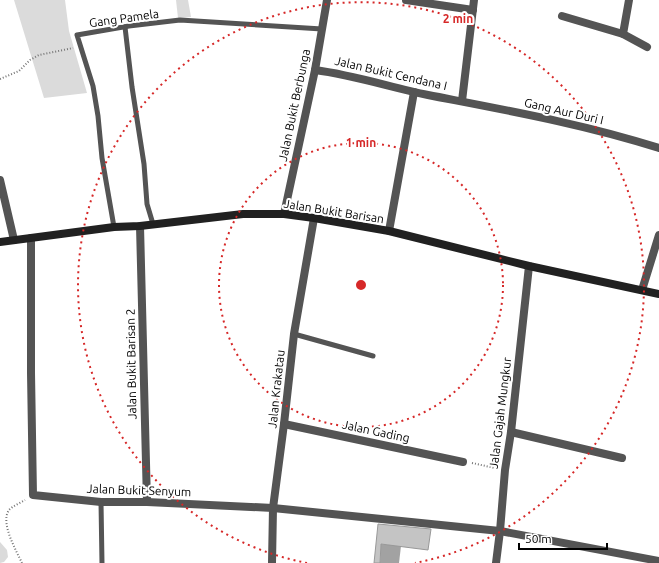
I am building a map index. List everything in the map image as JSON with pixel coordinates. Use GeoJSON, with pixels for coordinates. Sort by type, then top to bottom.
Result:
{"type":"FeatureCollection","features":[{"type":"Feature","properties":{"kind":"main road","name":"Jalan Bukit Barisan"},"geometry":{"type":"LineString","coordinates":[[0,242],[114,227],[140,226],[243,214],[284,214],[389,231],[529,266],[659,294]]}},
{"type":"Feature","properties":{"kind":"street","name":"Jalan Bukit Berbunga"},"geometry":{"type":"LineString","coordinates":[[284,214],[315,70],[327,0]]}},
{"type":"Feature","properties":{"kind":"street"},"geometry":{"type":"LineString","coordinates":[[406,0],[473,10]]}},
{"type":"Feature","properties":{"kind":"street"},"geometry":{"type":"LineString","coordinates":[[462,101],[474,0]]}},
{"type":"Feature","properties":{"kind":"street"},"geometry":{"type":"LineString","coordinates":[[623,34],[629,0]]}},
{"type":"Feature","properties":{"kind":"street"},"geometry":{"type":"LineString","coordinates":[[562,16],[623,34],[647,47]]}},
{"type":"Feature","properties":{"kind":"street","name":"Jalan Bukit Cendana I"},"geometry":{"type":"LineString","coordinates":[[315,70],[332,72],[414,92],[462,101]]}},
{"type":"Feature","properties":{"kind":"street"},"geometry":{"type":"LineString","coordinates":[[389,231],[414,92]]}},
{"type":"Feature","properties":{"kind":"street","name":"Gang Aur Duri I"},"geometry":{"type":"LineString","coordinates":[[462,101],[593,130],[659,148]]}},
{"type":"Feature","properties":{"kind":"street"},"geometry":{"type":"LineString","coordinates":[[0,180],[14,240]]}},
{"type":"Feature","properties":{"kind":"street","name":"Jalan Krakatau"},"geometry":{"type":"LineString","coordinates":[[272,563],[273,508],[294,334],[314,218]]}},
{"type":"Feature","properties":{"kind":"street","name":"Jalan Bukit Barisan 2"},"geometry":{"type":"LineString","coordinates":[[140,226],[147,502]]}},
{"type":"Feature","properties":{"kind":"street"},"geometry":{"type":"LineString","coordinates":[[642,290],[659,235]]}},
{"type":"Feature","properties":{"kind":"street"},"geometry":{"type":"LineString","coordinates":[[31,238],[33,495]]}},
{"type":"Feature","properties":{"kind":"street","name":"Jalan Gajah Mungkur"},"geometry":{"type":"LineString","coordinates":[[496,563],[505,470],[511,432],[529,266]]}},
{"type":"Feature","properties":{"kind":"street","name":"Jalan Gading"},"geometry":{"type":"LineString","coordinates":[[284,424],[463,462]]}},
{"type":"Feature","properties":{"kind":"street"},"geometry":{"type":"LineString","coordinates":[[511,432],[622,458]]}},
{"type":"Feature","properties":{"kind":"street","name":"Jalan Bukit Senyum"},"geometry":{"type":"LineString","coordinates":[[33,495],[101,502],[147,502],[273,508],[500,531],[659,561]]}},
{"type":"Feature","properties":{"kind":"lane","name":"Gang Pamela"},"geometry":{"type":"LineString","coordinates":[[80,46],[77,35],[180,20],[322,29]]}},
{"type":"Feature","properties":{"kind":"lane"},"geometry":{"type":"LineString","coordinates":[[125,27],[132,87],[144,164],[147,204],[153,224]]}},
{"type":"Feature","properties":{"kind":"lane"},"geometry":{"type":"LineString","coordinates":[[80,46],[93,86],[98,116],[102,158],[114,227]]}},
{"type":"Feature","properties":{"kind":"lane"},"geometry":{"type":"LineString","coordinates":[[294,334],[373,356]]}},
{"type":"Feature","properties":{"kind":"lane"},"geometry":{"type":"LineString","coordinates":[[101,502],[102,563]]}},
{"type":"Feature","properties":{"kind":"path"},"geometry":{"type":"LineString","coordinates":[[0,79],[19,72],[30,60],[39,55],[80,46]]}},
{"type":"Feature","properties":{"kind":"path"},"geometry":{"type":"LineString","coordinates":[[463,462],[505,470]]}},
{"type":"Feature","properties":{"kind":"path"},"geometry":{"type":"LineString","coordinates":[[22,563],[4,523],[9,510],[33,495]]}},
{"type":"Feature","properties":{"kind":"shaded area"},"geometry":{"type":"Polygon","coordinates":[[[14,0],[65,0],[69,31],[87,93],[44,98],[14,0]]]}},
{"type":"Feature","properties":{"kind":"shaded area"},"geometry":{"type":"Polygon","coordinates":[[[176,0],[188,0],[191,17],[178,18],[176,0]]]}},
{"type":"Feature","properties":{"kind":"shaded area"},"geometry":{"type":"Polygon","coordinates":[[[0,542],[7,550],[8,557],[4,562],[0,563],[0,542]]]}},
{"type":"Feature","properties":{"kind":"shaded area"},"geometry":{"type":"Polygon","coordinates":[[[381,544],[401,546],[399,563],[380,563],[381,544]]]}},
{"type":"Feature","properties":{"kind":"building"},"geometry":{"type":"Polygon","coordinates":[[[378,524],[431,529],[428,550],[381,544],[380,563],[374,563],[378,524]]]}}]}
